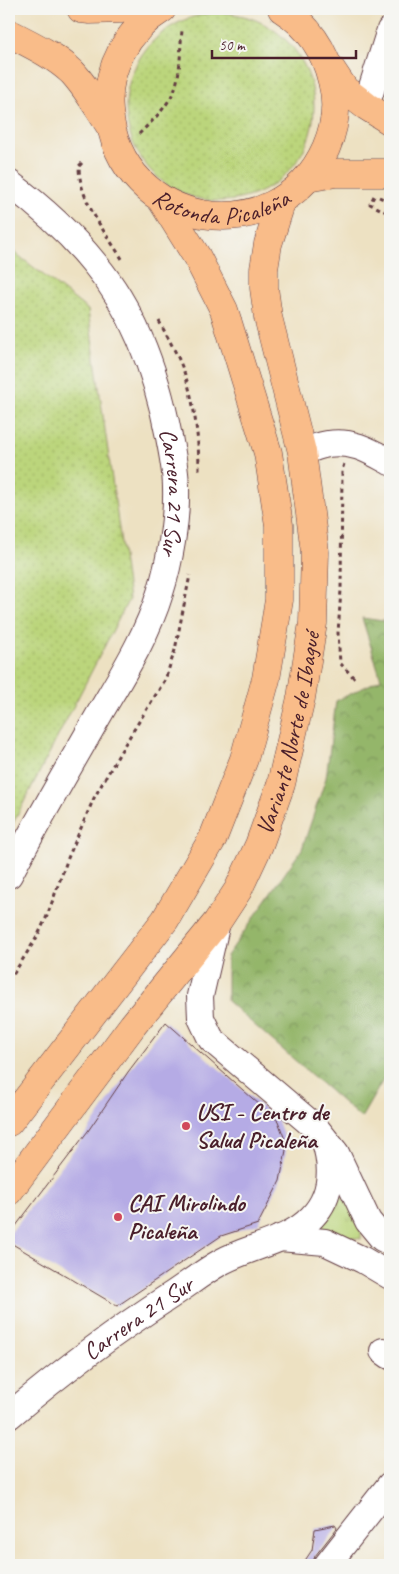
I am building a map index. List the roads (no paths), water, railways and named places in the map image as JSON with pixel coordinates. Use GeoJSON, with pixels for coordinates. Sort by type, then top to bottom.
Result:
{"type":"FeatureCollection","features":[{"type":"Feature","properties":{"kind":"main road"},"geometry":{"type":"LineString","coordinates":[[81,9],[122,9]]}},
{"type":"Feature","properties":{"kind":"main road","name":"Rotonda Picaleña"},"geometry":{"type":"LineString","coordinates":[[162,9],[138,27],[125,44],[116,64],[110,84],[108,105],[110,126],[115,144],[123,160],[146,188],[177,208],[212,216],[248,214],[282,200],[307,178],[321,159],[330,137],[335,113],[334,90],[329,66],[303,19],[282,9]]}},
{"type":"Feature","properties":{"kind":"main road"},"geometry":{"type":"LineString","coordinates":[[9,33],[54,58],[71,72],[110,126]]}},
{"type":"Feature","properties":{"kind":"main road"},"geometry":{"type":"LineString","coordinates":[[329,66],[345,90],[366,106],[390,120]]}},
{"type":"Feature","properties":{"kind":"main road"},"geometry":{"type":"LineString","coordinates":[[307,178],[335,173],[390,173]]}},
{"type":"Feature","properties":{"kind":"main road","name":"Variante Norte de Ibagué"},"geometry":{"type":"LineString","coordinates":[[9,1122],[165,920],[213,838],[244,759],[266,679],[279,600],[279,525],[268,453],[224,310],[197,257],[161,199]]}},
{"type":"Feature","properties":{"kind":"main road","name":"Variante Norte de Ibagué"},"geometry":{"type":"LineString","coordinates":[[9,1191],[134,1025],[217,922],[238,890],[259,845],[281,784],[301,698],[313,623],[315,552],[302,452],[268,317],[264,288],[264,269],[268,244],[282,200]]}},
{"type":"Feature","properties":{"kind":"street"},"geometry":{"type":"LineString","coordinates":[[366,106],[390,30]]}},
{"type":"Feature","properties":{"kind":"street","name":"Carrera 21 Sur"},"geometry":{"type":"LineString","coordinates":[[9,183],[31,199],[70,236],[96,265],[118,297],[137,330],[157,386],[168,434],[176,487],[175,513],[169,554],[160,593],[147,628],[122,676],[11,865]]}},
{"type":"Feature","properties":{"kind":"street"},"geometry":{"type":"LineString","coordinates":[[302,452],[328,444],[351,445],[364,447],[390,462]]}},
{"type":"Feature","properties":{"kind":"street","name":"Carrera 21 Sur"},"geometry":{"type":"LineString","coordinates":[[217,922],[200,996],[201,1018],[212,1039],[316,1128],[336,1153],[368,1221],[386,1240]]}},
{"type":"Feature","properties":{"kind":"street","name":"Carrera 21 Sur"},"geometry":{"type":"LineString","coordinates":[[9,1416],[55,1377],[146,1311],[213,1267],[280,1238],[301,1227],[312,1218],[321,1206],[329,1187],[331,1170],[324,1139]]}},
{"type":"Feature","properties":{"kind":"street","name":"Carrera 21 Sur"},"geometry":{"type":"LineString","coordinates":[[280,1238],[326,1242],[390,1276]]}},
{"type":"Feature","properties":{"kind":"street"},"geometry":{"type":"LineString","coordinates":[[363,1260],[386,1240]]}},
{"type":"Feature","properties":{"kind":"street"},"geometry":{"type":"LineString","coordinates":[[327,1565],[390,1485]]}},
{"type":"Feature","properties":{"kind":"place","name":"USI - Centro de Salud Picaleña"},"geometry":{"type":"Point","coordinates":[186,1126]}},
{"type":"Feature","properties":{"kind":"place","name":"CAI Mirolindo Picaleña"},"geometry":{"type":"Point","coordinates":[118,1217]}}]}
